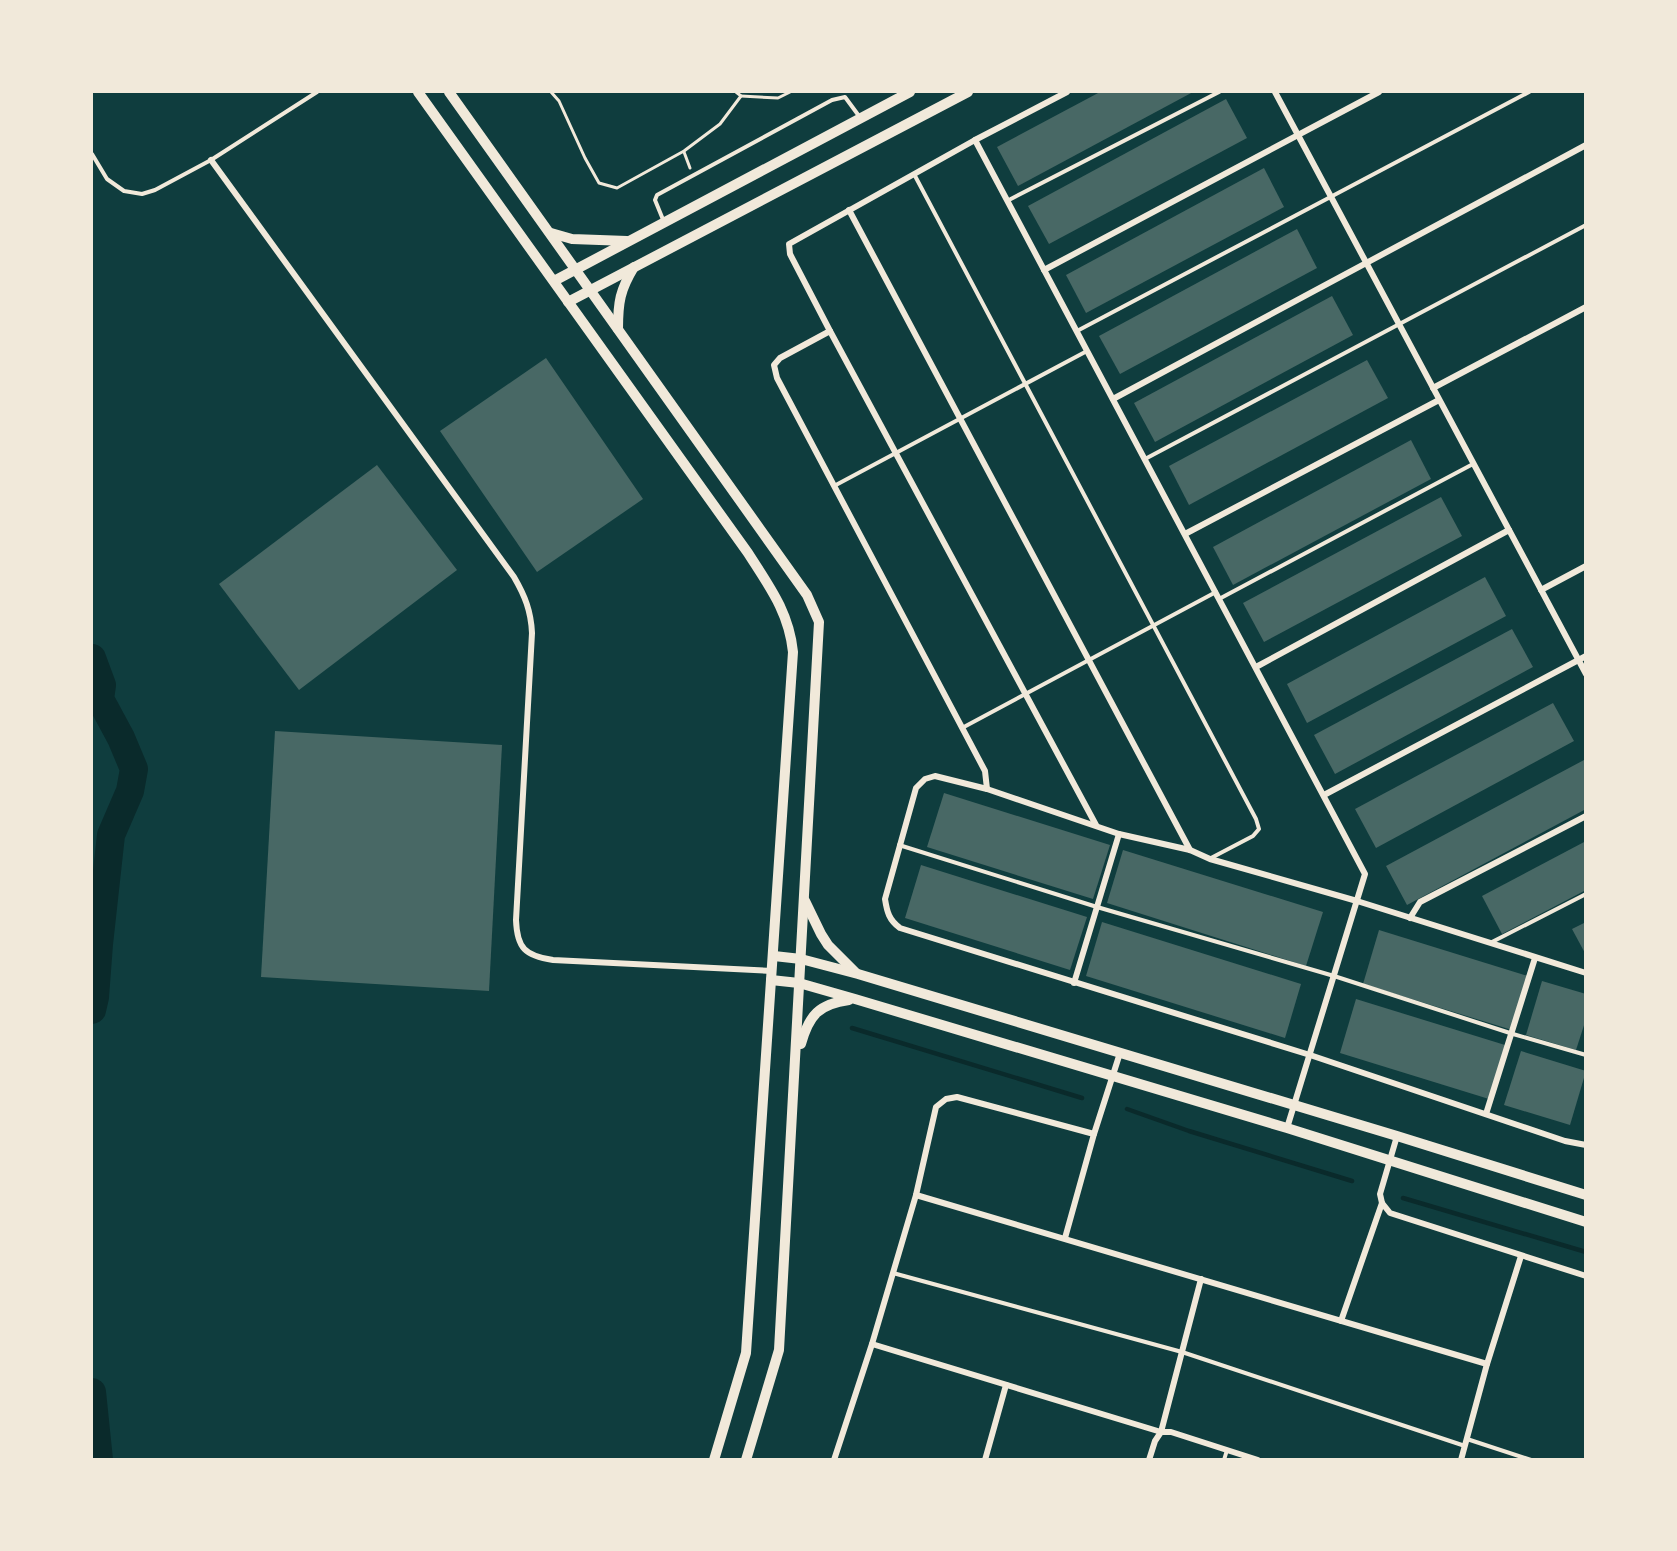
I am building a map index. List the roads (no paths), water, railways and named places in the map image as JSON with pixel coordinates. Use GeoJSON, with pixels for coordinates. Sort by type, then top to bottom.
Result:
{"type":"FeatureCollection","features":[{"type":"Feature","properties":{"kind":"street"},"geometry":{"type":"LineString","coordinates":[[418,92],[748,553],[782,607],[792,635],[793,652],[774,956],[746,1353],[714,1460]]}},
{"type":"Feature","properties":{"kind":"street"},"geometry":{"type":"LineString","coordinates":[[449,92],[807,595],[819,622],[779,1350],[746,1460]]}},
{"type":"Feature","properties":{"kind":"street"},"geometry":{"type":"LineString","coordinates":[[554,281],[910,92]]}},
{"type":"Feature","properties":{"kind":"street"},"geometry":{"type":"LineString","coordinates":[[568,302],[968,92]]}},
{"type":"Feature","properties":{"kind":"street"},"geometry":{"type":"LineString","coordinates":[[1067,92],[975,140],[789,244],[790,254],[830,331],[1096,825]]}},
{"type":"Feature","properties":{"kind":"street"},"geometry":{"type":"LineString","coordinates":[[1275,92],[1586,675]]}},
{"type":"Feature","properties":{"kind":"street"},"geometry":{"type":"LineString","coordinates":[[1044,270],[1379,92]]}},
{"type":"Feature","properties":{"kind":"street"},"geometry":{"type":"LineString","coordinates":[[975,140],[1365,874],[1287,1128]]}},
{"type":"Feature","properties":{"kind":"street"},"geometry":{"type":"LineString","coordinates":[[1113,399],[1586,145]]}},
{"type":"Feature","properties":{"kind":"street"},"geometry":{"type":"LineString","coordinates":[[211,160],[514,577],[526,599],[531,614],[532,633],[516,920],[516,933],[526,952],[535,958],[553,960],[772,976],[1287,1128],[1586,1222]]}},
{"type":"Feature","properties":{"kind":"street"},"geometry":{"type":"LineString","coordinates":[[849,210],[1190,850]]}},
{"type":"Feature","properties":{"kind":"street"},"geometry":{"type":"LineString","coordinates":[[551,233],[572,239],[628,241]]}},
{"type":"Feature","properties":{"kind":"street"},"geometry":{"type":"LineString","coordinates":[[618,329],[618,303],[624,285],[634,267]]}},
{"type":"Feature","properties":{"kind":"street"},"geometry":{"type":"LineString","coordinates":[[1433,388],[1586,307]]}},
{"type":"Feature","properties":{"kind":"street"},"geometry":{"type":"LineString","coordinates":[[830,331],[780,358],[774,365],[777,378],[985,771],[987,789]]}},
{"type":"Feature","properties":{"kind":"street"},"geometry":{"type":"LineString","coordinates":[[1185,534],[1439,400]]}},
{"type":"Feature","properties":{"kind":"street"},"geometry":{"type":"LineString","coordinates":[[1256,668],[1509,530]]}},
{"type":"Feature","properties":{"kind":"street"},"geometry":{"type":"LineString","coordinates":[[1540,590],[1586,566]]}},
{"type":"Feature","properties":{"kind":"street"},"geometry":{"type":"LineString","coordinates":[[1323,795],[1586,656]]}},
{"type":"Feature","properties":{"kind":"street"},"geometry":{"type":"LineString","coordinates":[[1586,973],[1358,901],[1210,859],[1190,850],[1119,834],[987,789],[935,776],[925,778],[916,788],[885,899],[887,912],[892,922],[900,928],[1310,1055],[1565,1141],[1586,1145]]}},
{"type":"Feature","properties":{"kind":"street"},"geometry":{"type":"LineString","coordinates":[[1410,918],[1420,903],[1586,816]]}},
{"type":"Feature","properties":{"kind":"street"},"geometry":{"type":"LineString","coordinates":[[1074,983],[1119,834]]}},
{"type":"Feature","properties":{"kind":"street"},"geometry":{"type":"LineString","coordinates":[[803,898],[828,945],[858,974]]}},
{"type":"Feature","properties":{"kind":"street"},"geometry":{"type":"LineString","coordinates":[[774,956],[801,959],[858,974],[1398,1136],[1586,1195]]}},
{"type":"Feature","properties":{"kind":"street"},"geometry":{"type":"LineString","coordinates":[[1486,1114],[1535,958]]}},
{"type":"Feature","properties":{"kind":"street"},"geometry":{"type":"LineString","coordinates":[[796,1060],[805,1028],[812,1016],[823,1007],[855,999]]}},
{"type":"Feature","properties":{"kind":"street"},"geometry":{"type":"LineString","coordinates":[[1065,1238],[1094,1134],[1120,1053]]}},
{"type":"Feature","properties":{"kind":"street"},"geometry":{"type":"LineString","coordinates":[[834,1460],[872,1344],[916,1195],[936,1107],[946,1099],[957,1097],[1094,1134]]}},
{"type":"Feature","properties":{"kind":"street"},"geometry":{"type":"LineString","coordinates":[[1398,1136],[1380,1194],[1382,1203],[1390,1213],[1586,1276]]}},
{"type":"Feature","properties":{"kind":"street"},"geometry":{"type":"LineString","coordinates":[[916,1195],[1486,1364]]}},
{"type":"Feature","properties":{"kind":"street"},"geometry":{"type":"LineString","coordinates":[[1341,1321],[1382,1203]]}},
{"type":"Feature","properties":{"kind":"street"},"geometry":{"type":"LineString","coordinates":[[1461,1460],[1486,1364],[1521,1256]]}},
{"type":"Feature","properties":{"kind":"street"},"geometry":{"type":"LineString","coordinates":[[1149,1460],[1155,1441],[1161,1432],[1201,1280]]}},
{"type":"Feature","properties":{"kind":"street"},"geometry":{"type":"LineString","coordinates":[[872,1344],[1258,1460]]}},
{"type":"Feature","properties":{"kind":"street"},"geometry":{"type":"LineString","coordinates":[[985,1460],[1006,1385]]}},
{"type":"Feature","properties":{"kind":"lane"},"geometry":{"type":"LineString","coordinates":[[92,154],[107,179],[124,191],[142,194],[155,190],[211,160],[317,92]]}},
{"type":"Feature","properties":{"kind":"lane"},"geometry":{"type":"LineString","coordinates":[[1008,201],[1219,92]]}},
{"type":"Feature","properties":{"kind":"lane"},"geometry":{"type":"LineString","coordinates":[[1077,331],[1529,92]]}},
{"type":"Feature","properties":{"kind":"lane"},"geometry":{"type":"LineString","coordinates":[[664,222],[655,200],[657,195],[839,97],[845,97],[861,118]]}},
{"type":"Feature","properties":{"kind":"lane"},"geometry":{"type":"LineString","coordinates":[[914,174],[1256,819],[1259,829],[1253,836],[1210,859]]}},
{"type":"Feature","properties":{"kind":"lane"},"geometry":{"type":"LineString","coordinates":[[1145,459],[1586,225]]}},
{"type":"Feature","properties":{"kind":"lane"},"geometry":{"type":"LineString","coordinates":[[834,486],[1087,351]]}},
{"type":"Feature","properties":{"kind":"lane"},"geometry":{"type":"LineString","coordinates":[[961,728],[1153,626],[1218,596],[1473,464]]}},
{"type":"Feature","properties":{"kind":"lane"},"geometry":{"type":"LineString","coordinates":[[899,845],[1097,907],[1334,976],[1586,1055]]}},
{"type":"Feature","properties":{"kind":"lane"},"geometry":{"type":"LineString","coordinates":[[1490,943],[1586,894]]}},
{"type":"Feature","properties":{"kind":"lane"},"geometry":{"type":"LineString","coordinates":[[893,1273],[1182,1352],[1466,1442],[1531,1460]]}},
{"type":"Feature","properties":{"kind":"lane"},"geometry":{"type":"LineString","coordinates":[[1224,1460],[1227,1450]]}},
{"type":"Feature","properties":{"kind":"waterway"},"geometry":{"type":"LineString","coordinates":[[92,658],[102,685],[100,699],[121,738],[134,769],[130,791],[111,835],[92,1010]]}},
{"type":"Feature","properties":{"kind":"waterway"},"geometry":{"type":"LineString","coordinates":[[852,1028],[1082,1098]]}},
{"type":"Feature","properties":{"kind":"waterway"},"geometry":{"type":"LineString","coordinates":[[1127,1109],[1189,1131],[1352,1181]]}},
{"type":"Feature","properties":{"kind":"waterway"},"geometry":{"type":"LineString","coordinates":[[1403,1198],[1586,1252]]}},
{"type":"Feature","properties":{"kind":"waterway"},"geometry":{"type":"LineString","coordinates":[[92,1392],[99,1460]]}}]}
